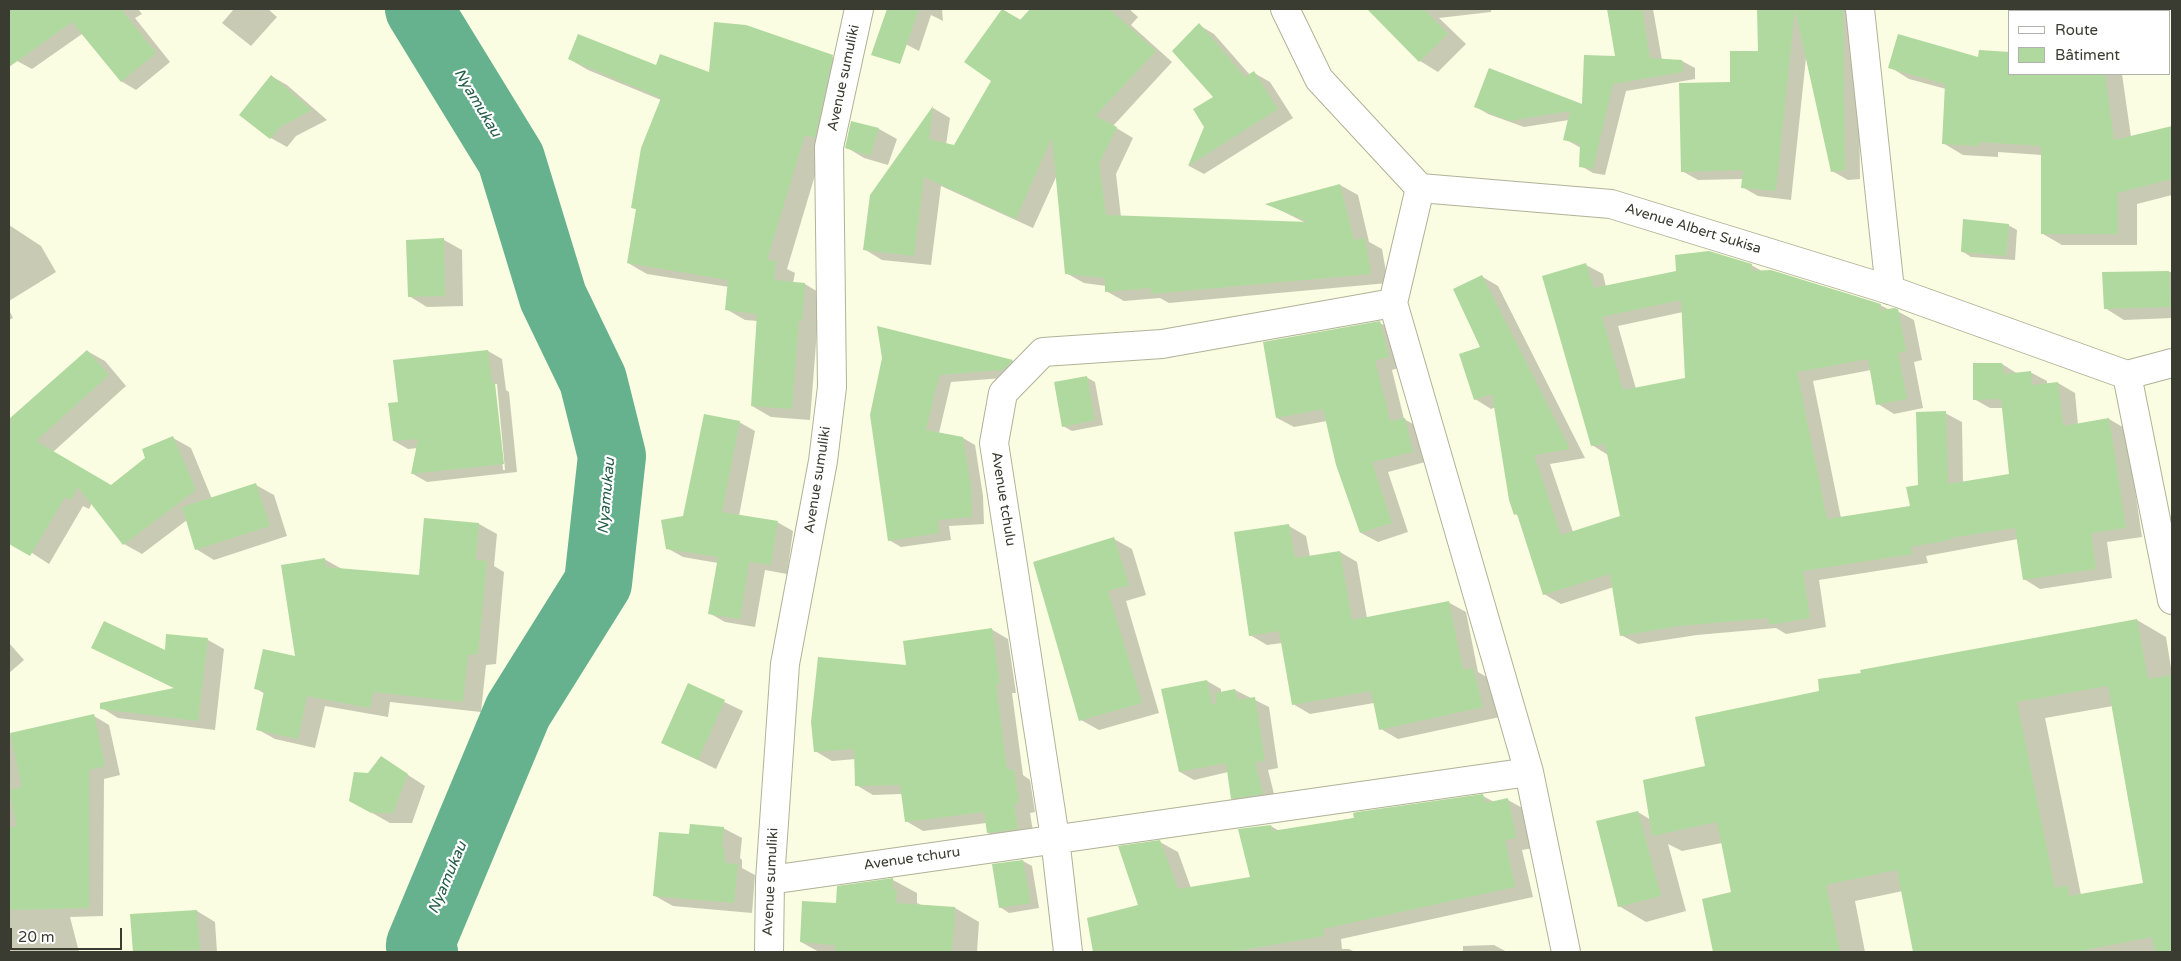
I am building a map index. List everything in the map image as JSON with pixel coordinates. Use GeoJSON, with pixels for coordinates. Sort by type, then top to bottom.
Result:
{"type":"FeatureCollection","features":[{"type":"Feature","properties":{"kind":"street","name":"Avenue sumuliki"},"geometry":{"type":"LineString","coordinates":[[769,952],[770,880],[784,664],[823,461],[832,387],[829,147],[859,9]]}},
{"type":"Feature","properties":{"kind":"street"},"geometry":{"type":"LineString","coordinates":[[1284,9],[1319,79],[1420,188],[1393,303],[1529,772],[1566,952]]}},
{"type":"Feature","properties":{"kind":"street"},"geometry":{"type":"LineString","coordinates":[[1860,9],[1890,290]]}},
{"type":"Feature","properties":{"kind":"street","name":"Avenue Albert Sukisa"},"geometry":{"type":"LineString","coordinates":[[1420,188],[1611,204],[1890,290],[2127,375]]}},
{"type":"Feature","properties":{"kind":"street","name":"Avenue tchulu"},"geometry":{"type":"LineString","coordinates":[[1068,952],[1055,838],[994,443],[1003,393],[1043,352],[1162,344],[1393,303]]}},
{"type":"Feature","properties":{"kind":"street"},"geometry":{"type":"LineString","coordinates":[[2172,363],[2127,375],[2172,600]]}},
{"type":"Feature","properties":{"kind":"street","name":"Avenue tchuru"},"geometry":{"type":"LineString","coordinates":[[770,880],[1529,772]]}},
{"type":"Feature","properties":{"kind":"building"},"geometry":{"type":"Polygon","coordinates":[[[9,9],[121,9],[156,53],[121,82],[72,22],[9,67],[9,9]]]}},
{"type":"Feature","properties":{"kind":"building"},"geometry":{"type":"Polygon","coordinates":[[[887,9],[919,9],[900,64],[871,55],[887,9]]]}},
{"type":"Feature","properties":{"kind":"building"},"geometry":{"type":"Polygon","coordinates":[[[1002,9],[1020,20],[1030,9],[1109,9],[1156,51],[1095,116],[1117,127],[1099,164],[1106,215],[1309,222],[1265,204],[1340,184],[1354,240],[1365,238],[1371,274],[1151,294],[1151,288],[1105,292],[1105,278],[1065,274],[1052,137],[1016,219],[924,177],[914,256],[863,250],[870,195],[933,106],[929,139],[954,145],[991,81],[964,62],[1002,9]]]}},
{"type":"Feature","properties":{"kind":"building"},"geometry":{"type":"Polygon","coordinates":[[[1367,9],[1424,9],[1448,34],[1419,62],[1367,9]]]}},
{"type":"Feature","properties":{"kind":"building"},"geometry":{"type":"Polygon","coordinates":[[[1607,9],[1642,9],[1650,58],[1682,60],[1683,72],[1613,84],[1593,169],[1579,167],[1580,144],[1563,140],[1570,111],[1510,121],[1474,107],[1489,68],[1582,104],[1584,55],[1615,56],[1607,9]]]}},
{"type":"Feature","properties":{"kind":"building"},"geometry":{"type":"Polygon","coordinates":[[[1757,9],[1795,9],[1776,191],[1741,188],[1743,170],[1681,172],[1679,83],[1730,82],[1730,51],[1758,51],[1757,9]]]}},
{"type":"Feature","properties":{"kind":"building"},"geometry":{"type":"Polygon","coordinates":[[[1795,9],[1843,9],[1845,170],[1831,172],[1795,9]]]}},
{"type":"Feature","properties":{"kind":"building"},"geometry":{"type":"Polygon","coordinates":[[[714,22],[746,25],[833,55],[815,138],[805,135],[767,260],[776,261],[774,280],[805,283],[802,321],[799,320],[792,409],[751,406],[757,314],[725,310],[728,280],[627,263],[636,209],[631,208],[641,148],[661,98],[568,59],[578,34],[656,65],[660,54],[709,72],[714,22]]]}},
{"type":"Feature","properties":{"kind":"building"},"geometry":{"type":"Polygon","coordinates":[[[1199,23],[1245,77],[1254,71],[1278,109],[1188,166],[1204,127],[1193,109],[1213,97],[1172,51],[1199,23]]]}},
{"type":"Feature","properties":{"kind":"building"},"geometry":{"type":"Polygon","coordinates":[[[1898,34],[1978,57],[1979,50],[2008,52],[2008,75],[2105,75],[2114,140],[2172,126],[2172,179],[2118,193],[2118,234],[2041,234],[2041,146],[1979,142],[1979,146],[1942,144],[1945,84],[1888,68],[1898,34]]]}},
{"type":"Feature","properties":{"kind":"building"},"geometry":{"type":"Polygon","coordinates":[[[271,75],[312,110],[280,127],[270,139],[239,115],[271,75]]]}},
{"type":"Feature","properties":{"kind":"building"},"geometry":{"type":"Polygon","coordinates":[[[851,121],[879,128],[870,156],[845,148],[851,121]]]}},
{"type":"Feature","properties":{"kind":"building"},"geometry":{"type":"Polygon","coordinates":[[[1963,219],[2009,224],[2006,256],[1961,252],[1963,219]]]}},
{"type":"Feature","properties":{"kind":"building"},"geometry":{"type":"Polygon","coordinates":[[[444,238],[445,296],[408,297],[406,240],[444,238]]]}},
{"type":"Feature","properties":{"kind":"building"},"geometry":{"type":"Polygon","coordinates":[[[1709,251],[1752,264],[1751,271],[1771,270],[1881,304],[1879,311],[1898,309],[1906,351],[1898,353],[1907,399],[1876,405],[1868,359],[1797,372],[1827,519],[1910,506],[1906,487],[1918,485],[1916,412],[1946,411],[1948,484],[2009,474],[2001,399],[1973,400],[1973,363],[2002,363],[2004,374],[2031,371],[2032,385],[2058,382],[2063,426],[2109,418],[2126,528],[2091,533],[2096,569],[2023,580],[2015,528],[1950,538],[1950,540],[1910,547],[1913,554],[1803,571],[1810,618],[1769,625],[1768,618],[1680,626],[1620,636],[1610,574],[1543,595],[1517,514],[1514,515],[1509,500],[1492,394],[1474,400],[1459,354],[1480,347],[1453,289],[1482,275],[1570,449],[1534,455],[1561,535],[1620,516],[1605,444],[1591,446],[1542,276],[1586,263],[1594,288],[1676,271],[1675,255],[1709,251]],[[1681,300],[1602,317],[1623,390],[1685,378],[1681,300]]]}},
{"type":"Feature","properties":{"kind":"building"},"geometry":{"type":"Polygon","coordinates":[[[2169,271],[2171,307],[2104,309],[2102,272],[2169,271]]]}},
{"type":"Feature","properties":{"kind":"building"},"geometry":{"type":"Polygon","coordinates":[[[1380,321],[1389,357],[1375,360],[1390,421],[1405,418],[1413,452],[1372,462],[1392,523],[1360,533],[1336,465],[1323,409],[1276,418],[1263,342],[1380,321]]]}},
{"type":"Feature","properties":{"kind":"building"},"geometry":{"type":"Polygon","coordinates":[[[877,326],[1013,360],[1003,370],[939,375],[926,430],[963,437],[971,488],[972,517],[938,520],[939,533],[888,541],[870,415],[882,358],[877,326]]]}},
{"type":"Feature","properties":{"kind":"building"},"geometry":{"type":"Polygon","coordinates":[[[87,350],[109,375],[36,441],[111,485],[145,458],[142,449],[173,436],[196,490],[123,545],[78,487],[71,500],[65,497],[30,556],[9,544],[9,419],[87,350]]]}},
{"type":"Feature","properties":{"kind":"building"},"geometry":{"type":"Polygon","coordinates":[[[488,350],[492,383],[495,383],[504,464],[411,474],[418,439],[393,441],[388,403],[398,402],[393,360],[488,350]]]}},
{"type":"Feature","properties":{"kind":"building"},"geometry":{"type":"Polygon","coordinates":[[[1087,376],[1095,420],[1062,427],[1054,382],[1087,376]]]}},
{"type":"Feature","properties":{"kind":"building"},"geometry":{"type":"Polygon","coordinates":[[[704,414],[740,421],[722,512],[778,521],[771,565],[749,562],[740,619],[708,614],[718,557],[666,549],[661,520],[683,516],[704,414]]]}},
{"type":"Feature","properties":{"kind":"building"},"geometry":{"type":"Polygon","coordinates":[[[256,483],[270,526],[195,550],[182,507],[256,483]]]}},
{"type":"Feature","properties":{"kind":"building"},"geometry":{"type":"Polygon","coordinates":[[[424,518],[479,523],[476,560],[487,561],[478,654],[468,655],[463,702],[373,692],[370,708],[307,696],[298,739],[256,730],[264,691],[254,689],[263,649],[295,656],[281,565],[325,558],[326,567],[419,575],[424,518]]]}},
{"type":"Feature","properties":{"kind":"building"},"geometry":{"type":"Polygon","coordinates":[[[1289,524],[1295,558],[1340,551],[1352,620],[1449,601],[1463,670],[1473,668],[1483,707],[1379,730],[1371,691],[1292,705],[1279,631],[1249,636],[1234,532],[1289,524]]]}},
{"type":"Feature","properties":{"kind":"building"},"geometry":{"type":"Polygon","coordinates":[[[1114,537],[1129,585],[1108,591],[1142,703],[1079,721],[1033,562],[1114,537]]]}},
{"type":"Feature","properties":{"kind":"building"},"geometry":{"type":"Polygon","coordinates":[[[2137,619],[2148,679],[2172,675],[2172,952],[2155,952],[2152,937],[2075,952],[1913,952],[1897,870],[1826,885],[1840,952],[1713,952],[1702,899],[1731,892],[1717,822],[1652,836],[1643,780],[1705,766],[1695,717],[1819,691],[1818,679],[1861,673],[1860,670],[2137,619]],[[2108,686],[2017,702],[2055,888],[2067,885],[2069,896],[2143,883],[2108,686]]]}},
{"type":"Feature","properties":{"kind":"building"},"geometry":{"type":"Polygon","coordinates":[[[104,621],[165,650],[166,634],[208,638],[198,721],[100,709],[100,703],[174,688],[91,648],[104,621]]]}},
{"type":"Feature","properties":{"kind":"building"},"geometry":{"type":"Polygon","coordinates":[[[992,628],[1000,684],[996,684],[1007,770],[1014,769],[1019,803],[1014,804],[1018,829],[987,833],[984,812],[905,822],[900,785],[855,786],[854,749],[814,752],[811,722],[818,657],[906,665],[903,641],[992,628]]]}},
{"type":"Feature","properties":{"kind":"building"},"geometry":{"type":"Polygon","coordinates":[[[1207,680],[1212,704],[1216,704],[1215,693],[1235,689],[1238,700],[1255,697],[1265,761],[1255,762],[1263,794],[1231,799],[1226,763],[1179,772],[1161,689],[1207,680]]]}},
{"type":"Feature","properties":{"kind":"building"},"geometry":{"type":"Polygon","coordinates":[[[688,683],[725,700],[698,760],[661,743],[688,683]]]}},
{"type":"Feature","properties":{"kind":"building"},"geometry":{"type":"Polygon","coordinates":[[[94,714],[105,766],[89,770],[89,908],[9,910],[9,827],[17,827],[9,790],[22,787],[10,733],[94,714]]]}},
{"type":"Feature","properties":{"kind":"building"},"geometry":{"type":"Polygon","coordinates":[[[381,756],[408,774],[393,813],[371,813],[349,801],[354,772],[368,773],[381,756]]]}},
{"type":"Feature","properties":{"kind":"building"},"geometry":{"type":"Polygon","coordinates":[[[1483,794],[1485,803],[1508,798],[1516,838],[1505,840],[1515,887],[1323,929],[1324,936],[1232,952],[1093,952],[1087,918],[1138,905],[1118,846],[1160,840],[1178,889],[1250,877],[1238,829],[1271,825],[1272,831],[1354,818],[1353,813],[1357,812],[1483,794]]]}},
{"type":"Feature","properties":{"kind":"building"},"geometry":{"type":"Polygon","coordinates":[[[1638,811],[1661,896],[1618,907],[1596,821],[1638,811]]]}},
{"type":"Feature","properties":{"kind":"building"},"geometry":{"type":"Polygon","coordinates":[[[690,824],[724,827],[722,848],[724,848],[725,863],[738,864],[734,903],[653,896],[659,832],[689,834],[690,824]]]}},
{"type":"Feature","properties":{"kind":"building"},"geometry":{"type":"Polygon","coordinates":[[[1023,860],[1031,903],[999,908],[992,864],[1023,860]]]}},
{"type":"Feature","properties":{"kind":"building"},"geometry":{"type":"Polygon","coordinates":[[[893,878],[893,889],[897,890],[896,903],[955,907],[952,952],[835,952],[835,945],[800,942],[802,901],[836,903],[837,886],[893,878]]]}},
{"type":"Feature","properties":{"kind":"building"},"geometry":{"type":"Polygon","coordinates":[[[197,910],[200,950],[133,952],[130,914],[197,910]]]}},
{"type":"Feature","properties":{"kind":"waterway","name":"Nyamukau"},"geometry":{"type":"LineString","coordinates":[[419,9],[511,159],[553,297],[593,380],[612,456],[598,583],[518,711],[420,945],[424,952]]}}]}
